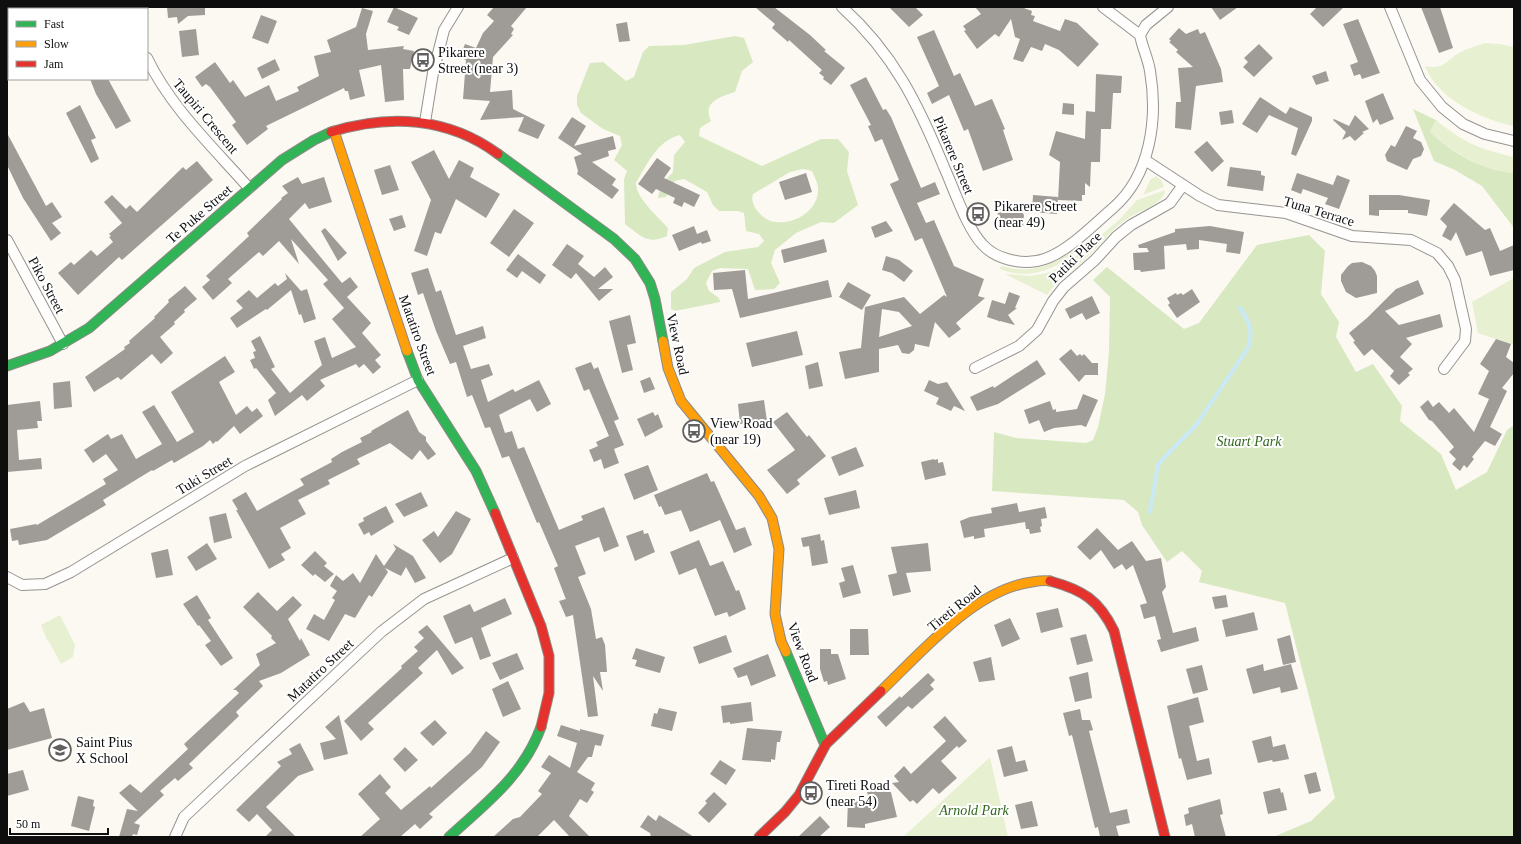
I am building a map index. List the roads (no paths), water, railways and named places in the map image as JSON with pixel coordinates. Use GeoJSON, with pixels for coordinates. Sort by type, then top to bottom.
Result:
{"type":"FeatureCollection","features":[{"type":"Feature","properties":{"kind":"street"},"geometry":{"type":"LineString","coordinates":[[425,122],[433,73],[444,30],[458,7]]}},
{"type":"Feature","properties":{"kind":"street","name":"Pikarere Street"},"geometry":{"type":"LineString","coordinates":[[842,7],[886,54],[900,75],[924,119],[976,236],[983,246],[1000,257],[1017,262],[1034,262],[1051,257],[1063,249],[1124,197],[1134,183],[1145,160],[1150,139],[1153,103],[1150,71],[1140,35]]}},
{"type":"Feature","properties":{"kind":"street"},"geometry":{"type":"LineString","coordinates":[[1103,7],[1140,35],[1146,25],[1168,7]]}},
{"type":"Feature","properties":{"kind":"street"},"geometry":{"type":"LineString","coordinates":[[1390,7],[1420,80],[1442,107],[1463,124],[1485,134],[1514,141]]}},
{"type":"Feature","properties":{"kind":"street","name":"Taupiri Crescent"},"geometry":{"type":"LineString","coordinates":[[148,60],[158,82],[249,188]]}},
{"type":"Feature","properties":{"kind":"street","name":"Te Puke Street"},"geometry":{"type":"LineString","coordinates":[[7,366],[35,357],[63,344],[89,328],[293,151],[334,131],[380,121],[400,120],[425,122]]}},
{"type":"Feature","properties":{"kind":"street","name":"View Road"},"geometry":{"type":"LineString","coordinates":[[425,122],[450,129],[474,139],[494,151],[620,244],[636,259],[643,269],[652,291],[666,365],[674,388],[681,401],[759,496],[775,524],[780,547],[775,606],[777,626],[781,641],[825,745]]}},
{"type":"Feature","properties":{"kind":"street","name":"Matatiro Street"},"geometry":{"type":"LineString","coordinates":[[334,131],[398,326],[418,380],[476,471],[494,510],[541,626],[549,656],[549,693],[542,724],[535,744],[511,780],[449,837]]}},
{"type":"Feature","properties":{"kind":"street","name":"Tuna Terrace"},"geometry":{"type":"LineString","coordinates":[[1145,160],[1183,185],[1218,205],[1286,213],[1352,236],[1411,240],[1437,253],[1448,266],[1455,280],[1466,330],[1465,341],[1444,368]]}},
{"type":"Feature","properties":{"kind":"street","name":"Patiki Place"},"geometry":{"type":"LineString","coordinates":[[975,368],[1019,346],[1037,330],[1053,301],[1064,287],[1095,260],[1116,237],[1131,225],[1170,203],[1183,185]]}},
{"type":"Feature","properties":{"kind":"street","name":"Piko Street"},"geometry":{"type":"LineString","coordinates":[[7,240],[63,344]]}},
{"type":"Feature","properties":{"kind":"street","name":"Tuki Street"},"geometry":{"type":"LineString","coordinates":[[7,576],[22,585],[45,584],[71,572],[245,466],[418,380]]}},
{"type":"Feature","properties":{"kind":"street","name":"Matatiro Street"},"geometry":{"type":"LineString","coordinates":[[175,837],[184,817],[381,632],[424,599],[513,558]]}},
{"type":"Feature","properties":{"kind":"street","name":"Tireti Road"},"geometry":{"type":"LineString","coordinates":[[759,837],[785,812],[799,795],[825,745],[966,612],[993,595],[1016,584],[1034,580],[1051,580],[1076,588],[1101,608],[1114,631],[1165,837]]}},
{"type":"Feature","properties":{"kind":"waterway"},"geometry":{"type":"LineString","coordinates":[[1150,512],[1158,465],[1197,424],[1248,348],[1251,337],[1250,327],[1240,308]]}},
{"type":"Feature","properties":{"kind":"place","name":"Pikarere Street (near 3)"},"geometry":{"type":"Point","coordinates":[423,60]}},
{"type":"Feature","properties":{"kind":"place","name":"Pikarere Street (near 49)"},"geometry":{"type":"Point","coordinates":[978,214]}},
{"type":"Feature","properties":{"kind":"place","name":"View Road (near 19)"},"geometry":{"type":"Point","coordinates":[694,431]}},
{"type":"Feature","properties":{"kind":"place","name":"Saint Pius X School"},"geometry":{"type":"Point","coordinates":[60,750]}},
{"type":"Feature","properties":{"kind":"place","name":"Tireti Road (near 54)"},"geometry":{"type":"Point","coordinates":[811,793]}},
{"type":"Feature","properties":{"kind":"park label","name":"Stuart Park"},"geometry":{"type":"Point","coordinates":[1249,441]}},
{"type":"Feature","properties":{"kind":"park label","name":"Arnold Park"},"geometry":{"type":"Point","coordinates":[974,810]}}]}
